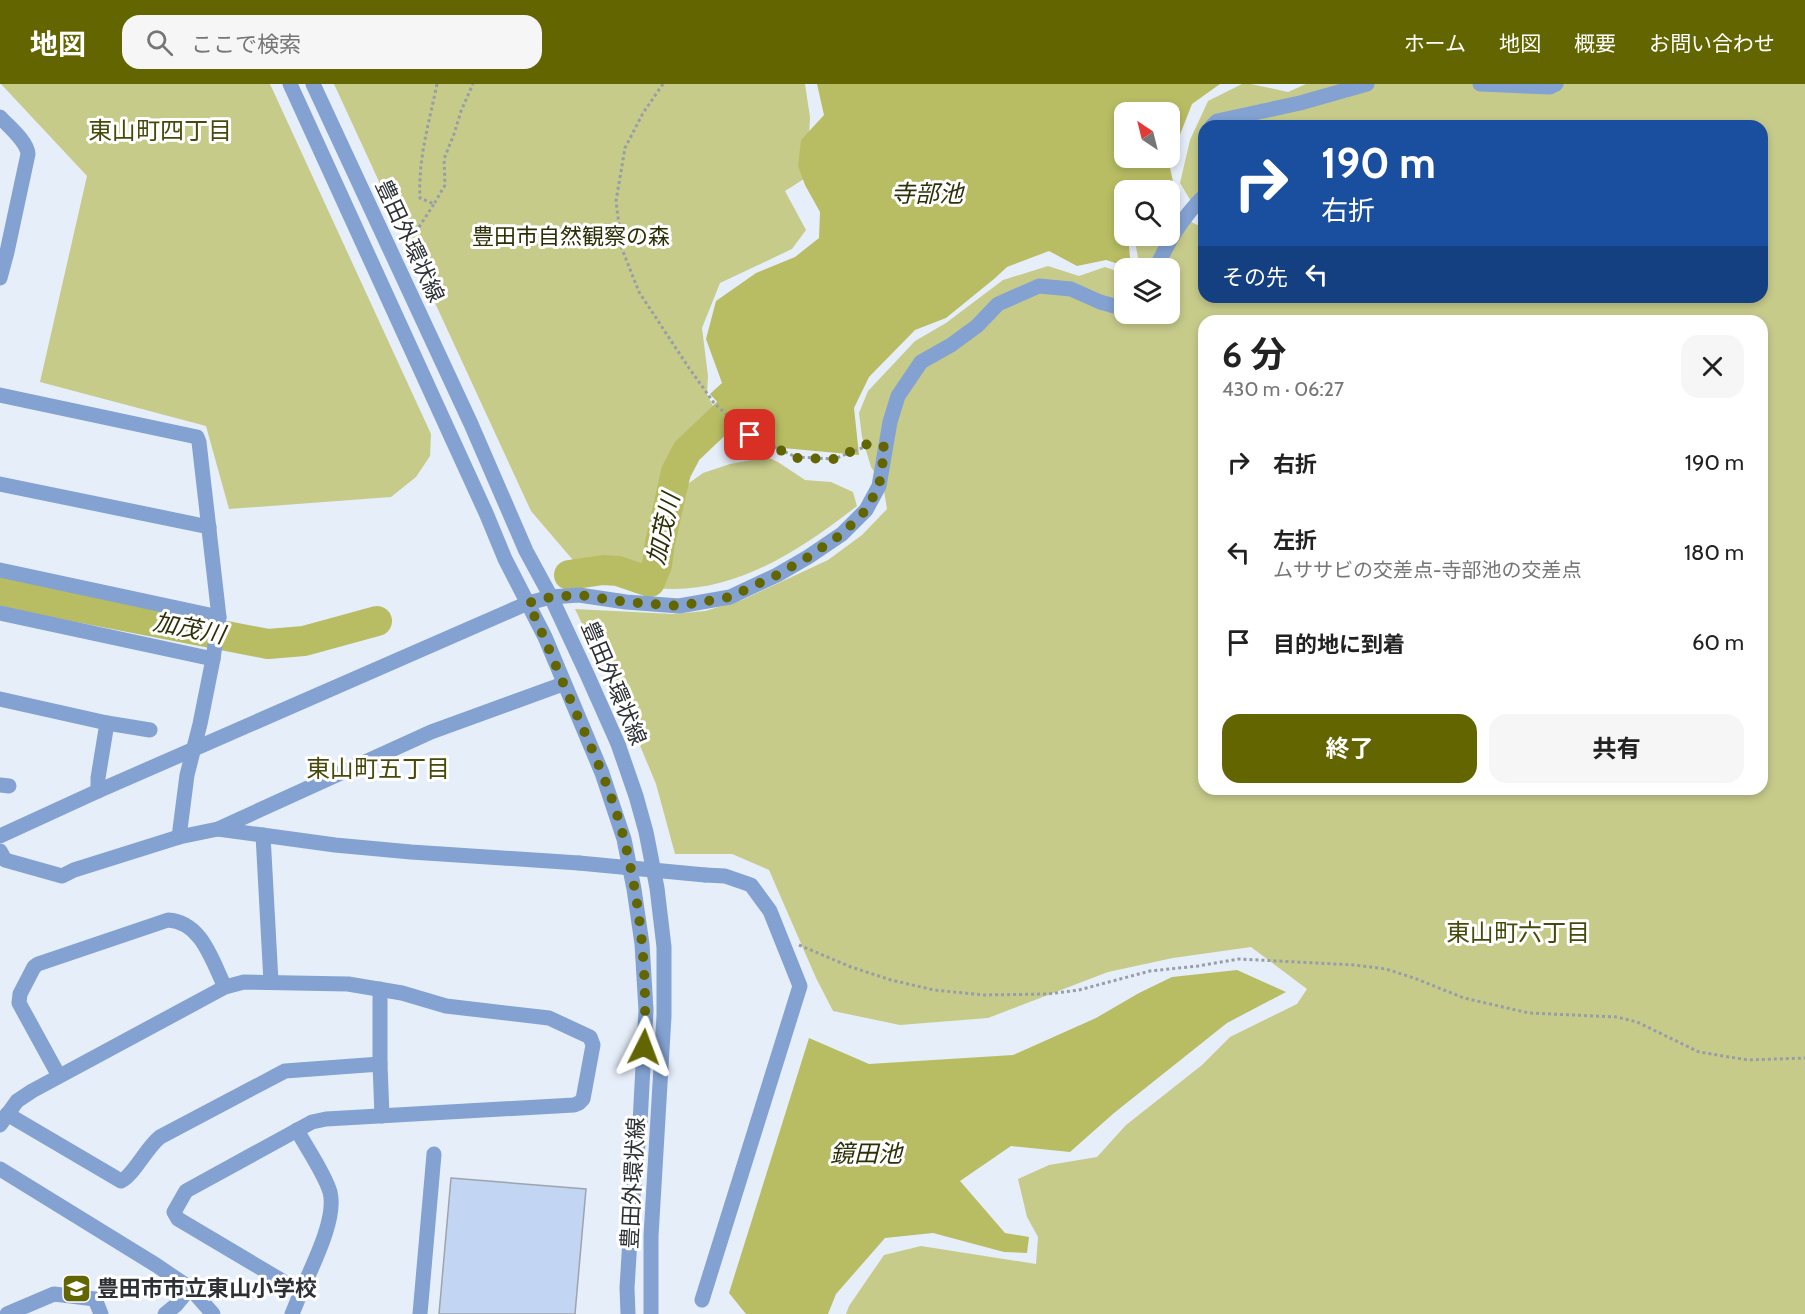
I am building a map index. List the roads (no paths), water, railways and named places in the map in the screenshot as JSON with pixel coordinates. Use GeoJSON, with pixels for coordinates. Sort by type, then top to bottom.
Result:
{"type":"FeatureCollection","features":[{"type":"Feature","properties":{"kind":"street","name":"豊田外環状線"},"geometry":{"type":"LineString","coordinates":[[290,84],[505,559],[545,637],[602,773],[624,839],[642,944],[646,1010],[631,1218],[627,1288],[628,1314]]}},
{"type":"Feature","properties":{"kind":"street","name":"豊田外環状線"},"geometry":{"type":"LineString","coordinates":[[312,84],[471,424],[526,551],[551,597],[586,672],[618,744],[646,832],[657,888],[664,947],[664,1016],[651,1236],[651,1314]]}},
{"type":"Feature","properties":{"kind":"street"},"geometry":{"type":"LineString","coordinates":[[1222,120],[1300,103],[1367,84]]}},
{"type":"Feature","properties":{"kind":"street"},"geometry":{"type":"LineString","coordinates":[[1480,84],[1550,87],[1556,84]]}},
{"type":"Feature","properties":{"kind":"street"},"geometry":{"type":"LineString","coordinates":[[0,117],[22,142],[28,154],[4,248],[0,278]]}},
{"type":"Feature","properties":{"kind":"street"},"geometry":{"type":"LineString","coordinates":[[1160,258],[1187,213],[1198,202]]}},
{"type":"Feature","properties":{"kind":"street"},"geometry":{"type":"LineString","coordinates":[[0,836],[528,603],[551,597],[579,595],[626,602],[679,606],[730,597],[777,575],[842,534],[866,510],[879,486],[890,422],[898,396],[921,362],[951,345],[977,326],[998,304],[1039,286],[1071,289],[1114,306]]}},
{"type":"Feature","properties":{"kind":"street"},"geometry":{"type":"LineString","coordinates":[[0,395],[196,437],[199,442],[218,618],[200,724],[187,775],[179,837]]}},
{"type":"Feature","properties":{"kind":"street"},"geometry":{"type":"LineString","coordinates":[[0,484],[209,527]]}},
{"type":"Feature","properties":{"kind":"street"},"geometry":{"type":"LineString","coordinates":[[0,570],[218,618]]}},
{"type":"Feature","properties":{"kind":"street"},"geometry":{"type":"LineString","coordinates":[[0,613],[213,658]]}},
{"type":"Feature","properties":{"kind":"street"},"geometry":{"type":"LineString","coordinates":[[0,851],[5,860],[62,876],[74,870],[179,837],[218,829],[431,732],[564,684]]}},
{"type":"Feature","properties":{"kind":"street"},"geometry":{"type":"LineString","coordinates":[[0,699],[107,723],[150,730]]}},
{"type":"Feature","properties":{"kind":"street"},"geometry":{"type":"LineString","coordinates":[[98,791],[107,723]]}},
{"type":"Feature","properties":{"kind":"street"},"geometry":{"type":"LineString","coordinates":[[218,829],[335,845],[725,876],[751,885],[770,911],[800,986],[702,1300]]}},
{"type":"Feature","properties":{"kind":"street"},"geometry":{"type":"LineString","coordinates":[[263,835],[271,982]]}},
{"type":"Feature","properties":{"kind":"street"},"geometry":{"type":"LineString","coordinates":[[59,1076],[19,1003],[20,994],[34,967],[38,964],[158,923],[176,920],[197,933],[225,987]]}},
{"type":"Feature","properties":{"kind":"street"},"geometry":{"type":"LineString","coordinates":[[301,1292],[178,1219],[174,1212],[186,1191],[312,1122],[326,1119],[574,1105],[583,1099],[593,1045],[590,1037],[549,1018],[446,1006],[380,989],[348,984],[244,982],[225,987],[32,1090],[17,1101],[3,1120],[122,1181],[127,1179],[146,1151],[160,1137],[285,1071],[380,1064]]}},
{"type":"Feature","properties":{"kind":"street"},"geometry":{"type":"LineString","coordinates":[[380,989],[382,1116]]}},
{"type":"Feature","properties":{"kind":"street"},"geometry":{"type":"LineString","coordinates":[[292,1314],[330,1219],[332,1203],[329,1190],[297,1130]]}},
{"type":"Feature","properties":{"kind":"street"},"geometry":{"type":"LineString","coordinates":[[420,1314],[434,1154]]}},
{"type":"Feature","properties":{"kind":"street"},"geometry":{"type":"LineString","coordinates":[[0,1169],[190,1288],[213,1314]]}},
{"type":"Feature","properties":{"kind":"street"},"geometry":{"type":"LineString","coordinates":[[165,1314],[190,1288]]}},
{"type":"Feature","properties":{"kind":"street"},"geometry":{"type":"LineString","coordinates":[[7,1314],[54,1294],[95,1299],[101,1314]]}},
{"type":"Feature","properties":{"kind":"water","name":"寺部池"},"geometry":{"type":"Polygon","coordinates":[[[817,84],[1220,84],[1192,104],[1180,135],[1180,102],[1114,102],[1114,168],[1170,168],[1173,180],[1114,180],[1114,246],[1129,246],[1130,258],[1114,258],[1114,263],[1106,260],[1077,266],[1049,251],[1007,267],[946,318],[915,330],[869,377],[854,408],[859,455],[772,447],[754,426],[747,434],[710,394],[722,383],[706,339],[716,301],[756,273],[795,257],[819,238],[820,212],[805,185],[798,166],[801,140],[824,115],[817,84]]]}},
{"type":"Feature","properties":{"kind":"water","name":"鏡田池"},"geometry":{"type":"Polygon","coordinates":[[[1237,970],[1286,992],[1227,1023],[1114,1113],[1070,1152],[1011,1146],[960,1181],[1005,1233],[1029,1237],[1027,1253],[1004,1252],[933,1233],[885,1238],[836,1294],[828,1314],[746,1314],[729,1293],[809,1038],[869,1064],[1013,1055],[1096,1018],[1172,977],[1237,970]]]}},
{"type":"Feature","properties":{"kind":"waterway","name":"加茂川"},"geometry":{"type":"LineString","coordinates":[[569,575],[603,570],[618,571],[650,582],[657,565],[676,472],[687,451],[728,412]]}},
{"type":"Feature","properties":{"kind":"waterway","name":"加茂川"},"geometry":{"type":"LineString","coordinates":[[0,592],[268,644],[304,641],[377,621]]}},
{"type":"Feature","properties":{"kind":"place","name":"豊田市市立東山小学校"},"geometry":{"type":"Point","coordinates":[76,1288]}},
{"type":"Feature","properties":{"kind":"district","name":"東山町四丁目"},"geometry":{"type":"Point","coordinates":[160,130]}},
{"type":"Feature","properties":{"kind":"district","name":"東山町五丁目"},"geometry":{"type":"Point","coordinates":[378,768]}},
{"type":"Feature","properties":{"kind":"district","name":"東山町六丁目"},"geometry":{"type":"Point","coordinates":[1518,932]}},
{"type":"Feature","properties":{"kind":"park label","name":"豊田市自然観察の森"},"geometry":{"type":"Point","coordinates":[571,236]}}]}
